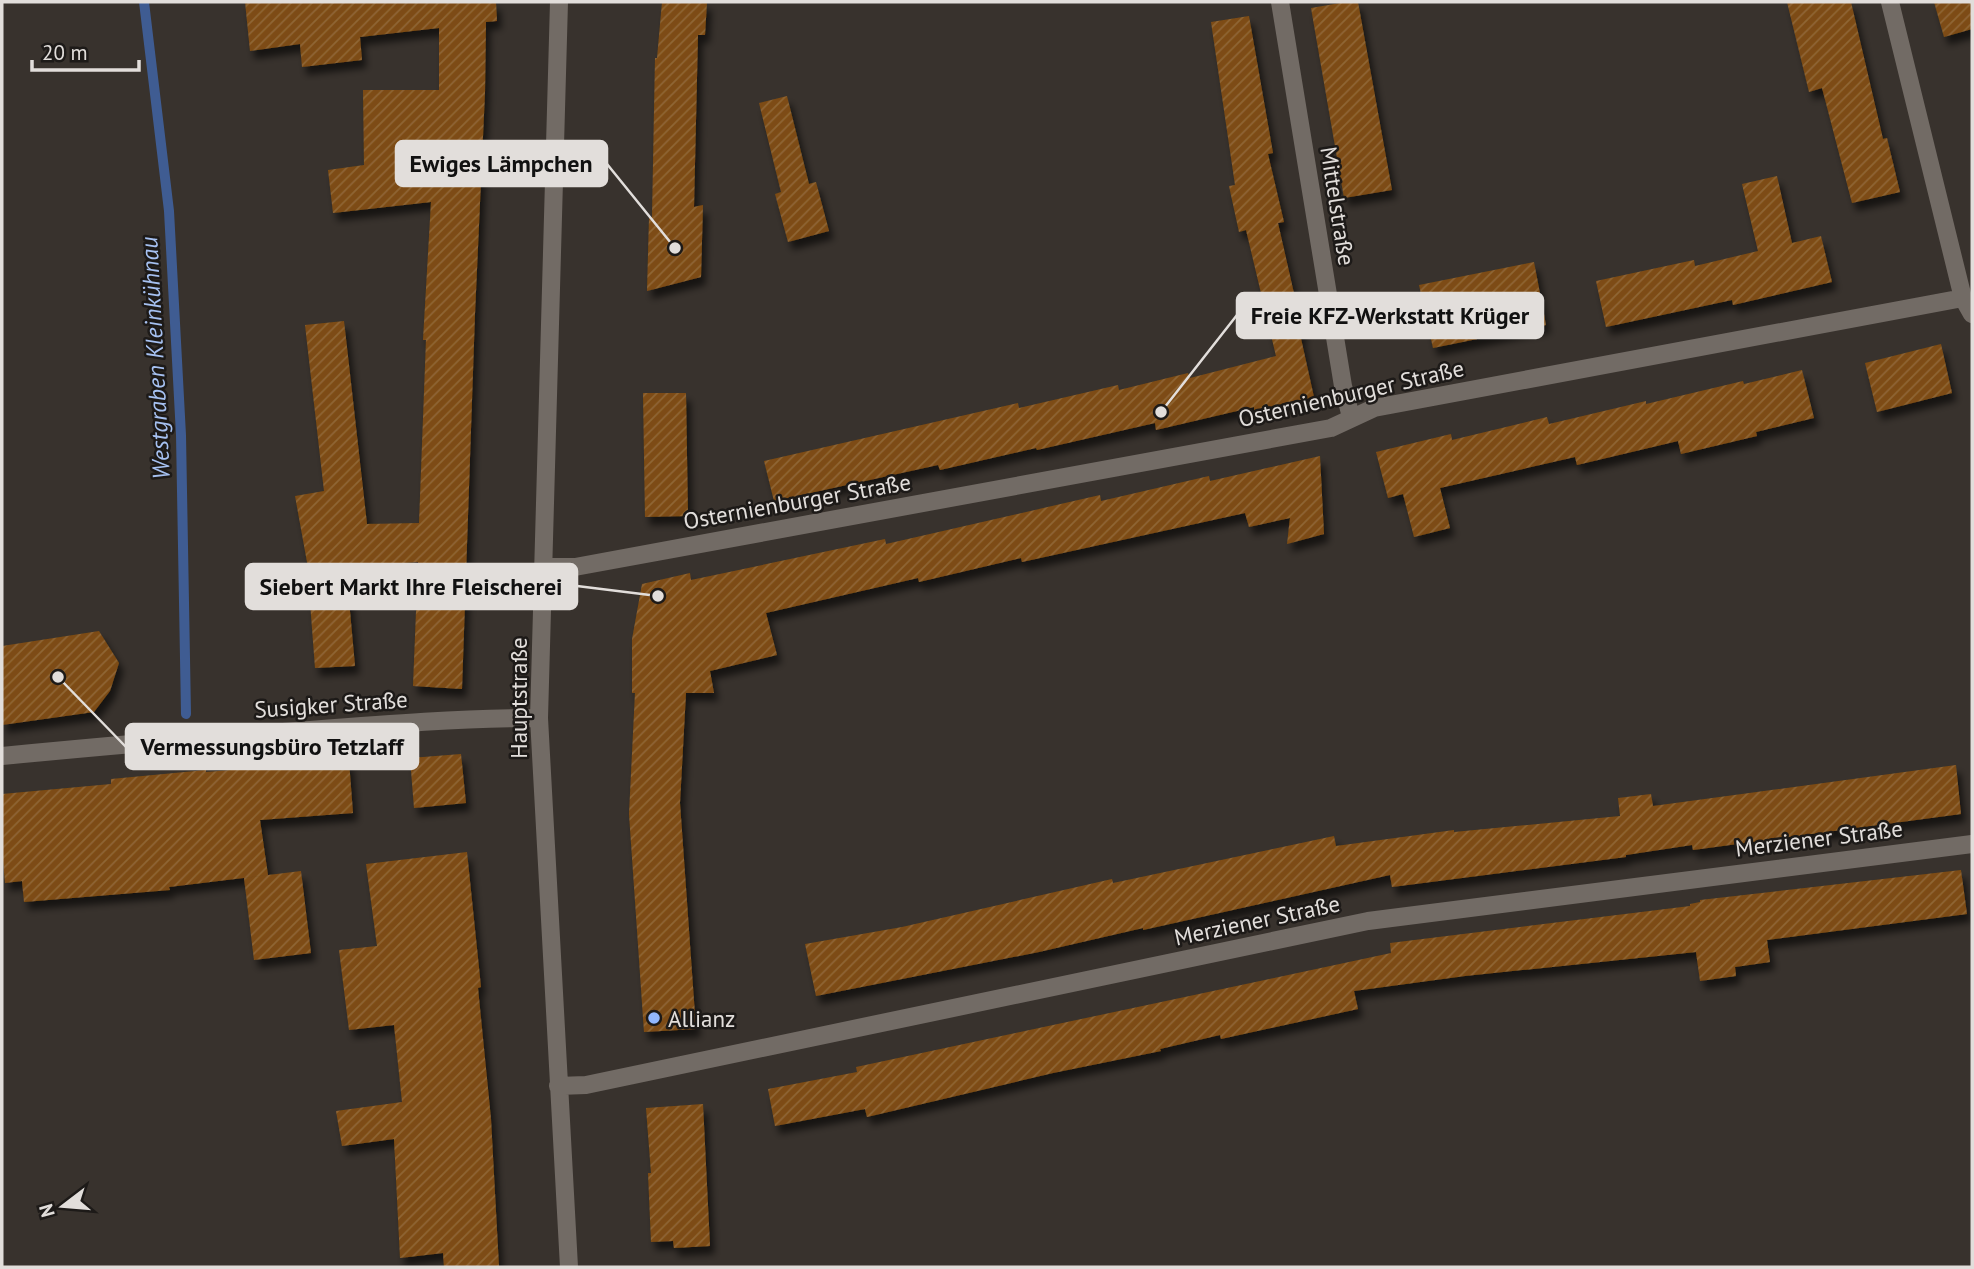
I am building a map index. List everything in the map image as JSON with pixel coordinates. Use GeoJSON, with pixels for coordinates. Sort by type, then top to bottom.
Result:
{"type":"FeatureCollection","features":[{"type":"Feature","properties":{"kind":"street","name":"Hauptstraße"},"geometry":{"type":"LineString","coordinates":[[559,2],[540,718],[569,1267]]}},
{"type":"Feature","properties":{"kind":"street","name":"Mittelstraße"},"geometry":{"type":"LineString","coordinates":[[1280,2],[1343,386],[1351,417]]}},
{"type":"Feature","properties":{"kind":"street"},"geometry":{"type":"LineString","coordinates":[[1890,2],[1963,298],[1972,314]]}},
{"type":"Feature","properties":{"kind":"street","name":"Osternienburger Straße"},"geometry":{"type":"LineString","coordinates":[[544,567],[575,567],[1331,428],[1374,408],[1963,298]]}},
{"type":"Feature","properties":{"kind":"street","name":"Susigker Straße"},"geometry":{"type":"LineString","coordinates":[[2,756],[372,725],[540,718]]}},
{"type":"Feature","properties":{"kind":"street","name":"Merziener Straße"},"geometry":{"type":"LineString","coordinates":[[558,1086],[586,1085],[1368,921],[1972,844]]}},
{"type":"Feature","properties":{"kind":"building"},"geometry":{"type":"Polygon","coordinates":[[[245,2],[496,2],[497,21],[486,22],[462,689],[413,686],[418,562],[346,567],[355,666],[315,668],[307,562],[295,496],[324,491],[305,325],[344,321],[367,524],[419,523],[426,340],[423,340],[431,202],[333,213],[328,170],[364,165],[363,90],[439,90],[439,28],[360,37],[362,60],[302,67],[300,44],[250,51],[245,2]]]}},
{"type":"Feature","properties":{"kind":"building"},"geometry":{"type":"Polygon","coordinates":[[[662,2],[707,2],[705,35],[698,35],[694,207],[703,205],[701,277],[647,291],[649,218],[652,217],[655,58],[662,2]]]}},
{"type":"Feature","properties":{"kind":"building"},"geometry":{"type":"Polygon","coordinates":[[[1358,2],[1392,190],[1344,198],[1311,8],[1358,2]]]}},
{"type":"Feature","properties":{"kind":"building"},"geometry":{"type":"Polygon","coordinates":[[[1787,2],[1851,2],[1883,139],[1887,138],[1900,192],[1852,203],[1822,88],[1809,92],[1787,2]]]}},
{"type":"Feature","properties":{"kind":"building"},"geometry":{"type":"Polygon","coordinates":[[[1934,2],[1972,2],[1972,29],[1944,37],[1934,2]]]}},
{"type":"Feature","properties":{"kind":"building"},"geometry":{"type":"Polygon","coordinates":[[[1249,16],[1273,153],[1268,154],[1284,222],[1278,223],[1303,333],[1300,334],[1314,397],[1254,410],[1254,407],[1156,430],[1155,423],[940,470],[938,465],[774,501],[764,461],[1018,403],[1019,408],[1118,385],[1119,390],[1188,373],[1190,378],[1276,356],[1246,230],[1239,232],[1229,186],[1235,185],[1211,22],[1249,16]]]}},
{"type":"Feature","properties":{"kind":"building"},"geometry":{"type":"Polygon","coordinates":[[[787,96],[809,184],[816,182],[829,231],[788,242],[775,194],[781,192],[759,103],[787,96]]]}},
{"type":"Feature","properties":{"kind":"building"},"geometry":{"type":"Polygon","coordinates":[[[1777,176],[1792,243],[1821,236],[1832,282],[1733,305],[1732,300],[1606,327],[1596,281],[1694,260],[1695,266],[1758,251],[1742,184],[1777,176]]]}},
{"type":"Feature","properties":{"kind":"building"},"geometry":{"type":"Polygon","coordinates":[[[1534,262],[1546,325],[1433,348],[1419,285],[1534,262]]]}},
{"type":"Feature","properties":{"kind":"building"},"geometry":{"type":"Polygon","coordinates":[[[1941,344],[1952,393],[1877,412],[1865,363],[1941,344]]]}},
{"type":"Feature","properties":{"kind":"building"},"geometry":{"type":"Polygon","coordinates":[[[1802,370],[1814,418],[1756,432],[1757,436],[1681,454],[1678,441],[1577,465],[1575,457],[1440,488],[1450,528],[1414,537],[1403,494],[1388,498],[1376,452],[1451,434],[1452,440],[1547,417],[1549,424],[1646,401],[1646,404],[1802,370]]]}},
{"type":"Feature","properties":{"kind":"building"},"geometry":{"type":"Polygon","coordinates":[[[643,393],[686,393],[688,516],[645,517],[643,393]]]}},
{"type":"Feature","properties":{"kind":"building"},"geometry":{"type":"Polygon","coordinates":[[[1320,456],[1324,534],[1287,544],[1290,518],[1249,527],[1245,513],[1022,562],[1021,558],[919,582],[918,578],[766,613],[777,655],[710,671],[714,693],[686,693],[680,803],[696,1029],[644,1032],[629,814],[635,693],[632,693],[632,639],[642,584],[690,573],[691,580],[885,539],[886,544],[1100,495],[1101,501],[1209,476],[1210,481],[1320,456]]]}},
{"type":"Feature","properties":{"kind":"building"},"geometry":{"type":"Polygon","coordinates":[[[99,631],[119,663],[110,691],[94,712],[2,725],[2,646],[99,631]]]}},
{"type":"Feature","properties":{"kind":"building"},"geometry":{"type":"Polygon","coordinates":[[[461,754],[466,803],[414,808],[410,758],[461,754]]]}},
{"type":"Feature","properties":{"kind":"building"},"geometry":{"type":"Polygon","coordinates":[[[349,761],[353,813],[260,820],[268,875],[169,887],[170,890],[24,902],[22,881],[5,883],[2,794],[111,784],[111,779],[349,761]]]}},
{"type":"Feature","properties":{"kind":"building"},"geometry":{"type":"Polygon","coordinates":[[[1956,765],[1961,814],[1693,850],[1692,845],[1626,857],[1392,887],[1390,875],[1039,952],[816,996],[805,944],[902,927],[1112,879],[1113,883],[1334,836],[1336,846],[1454,830],[1620,816],[1618,798],[1651,794],[1653,806],[1956,765]]]}},
{"type":"Feature","properties":{"kind":"building"},"geometry":{"type":"Polygon","coordinates":[[[467,852],[481,987],[478,988],[491,1119],[499,1267],[444,1267],[443,1253],[400,1258],[394,1139],[342,1146],[336,1111],[402,1102],[394,1025],[349,1030],[339,950],[377,946],[366,864],[467,852]]]}},
{"type":"Feature","properties":{"kind":"building"},"geometry":{"type":"Polygon","coordinates":[[[1961,870],[1967,914],[1767,940],[1770,962],[1735,967],[1736,976],[1700,981],[1696,952],[1465,976],[1354,991],[1358,1009],[1221,1039],[1220,1035],[1160,1049],[1161,1051],[1053,1073],[867,1117],[865,1109],[775,1126],[768,1089],[857,1072],[856,1067],[1391,953],[1390,943],[1690,906],[1700,900],[1961,870]]]}},
{"type":"Feature","properties":{"kind":"building"},"geometry":{"type":"Polygon","coordinates":[[[301,871],[311,953],[254,960],[244,878],[301,871]]]}},
{"type":"Feature","properties":{"kind":"building"},"geometry":{"type":"Polygon","coordinates":[[[703,1104],[710,1246],[674,1248],[673,1241],[651,1242],[648,1173],[651,1173],[646,1108],[703,1104]]]}},
{"type":"Feature","properties":{"kind":"waterway","name":"Westgraben Kleinkühnau"},"geometry":{"type":"LineString","coordinates":[[144,2],[169,211],[181,435],[186,714]]}},
{"type":"Feature","properties":{"kind":"place","name":"Ewiges Lämpchen"},"geometry":{"type":"Point","coordinates":[675,248]}},
{"type":"Feature","properties":{"kind":"place","name":"Freie KFZ-Werkstatt Krüger"},"geometry":{"type":"Point","coordinates":[1161,412]}},
{"type":"Feature","properties":{"kind":"place","name":"Siebert Markt Ihre Fleischerei"},"geometry":{"type":"Point","coordinates":[658,596]}},
{"type":"Feature","properties":{"kind":"place","name":"Vermessungsbüro Tetzlaff"},"geometry":{"type":"Point","coordinates":[58,677]}},
{"type":"Feature","properties":{"kind":"place","name":"Allianz"},"geometry":{"type":"Point","coordinates":[654,1018]}}]}
